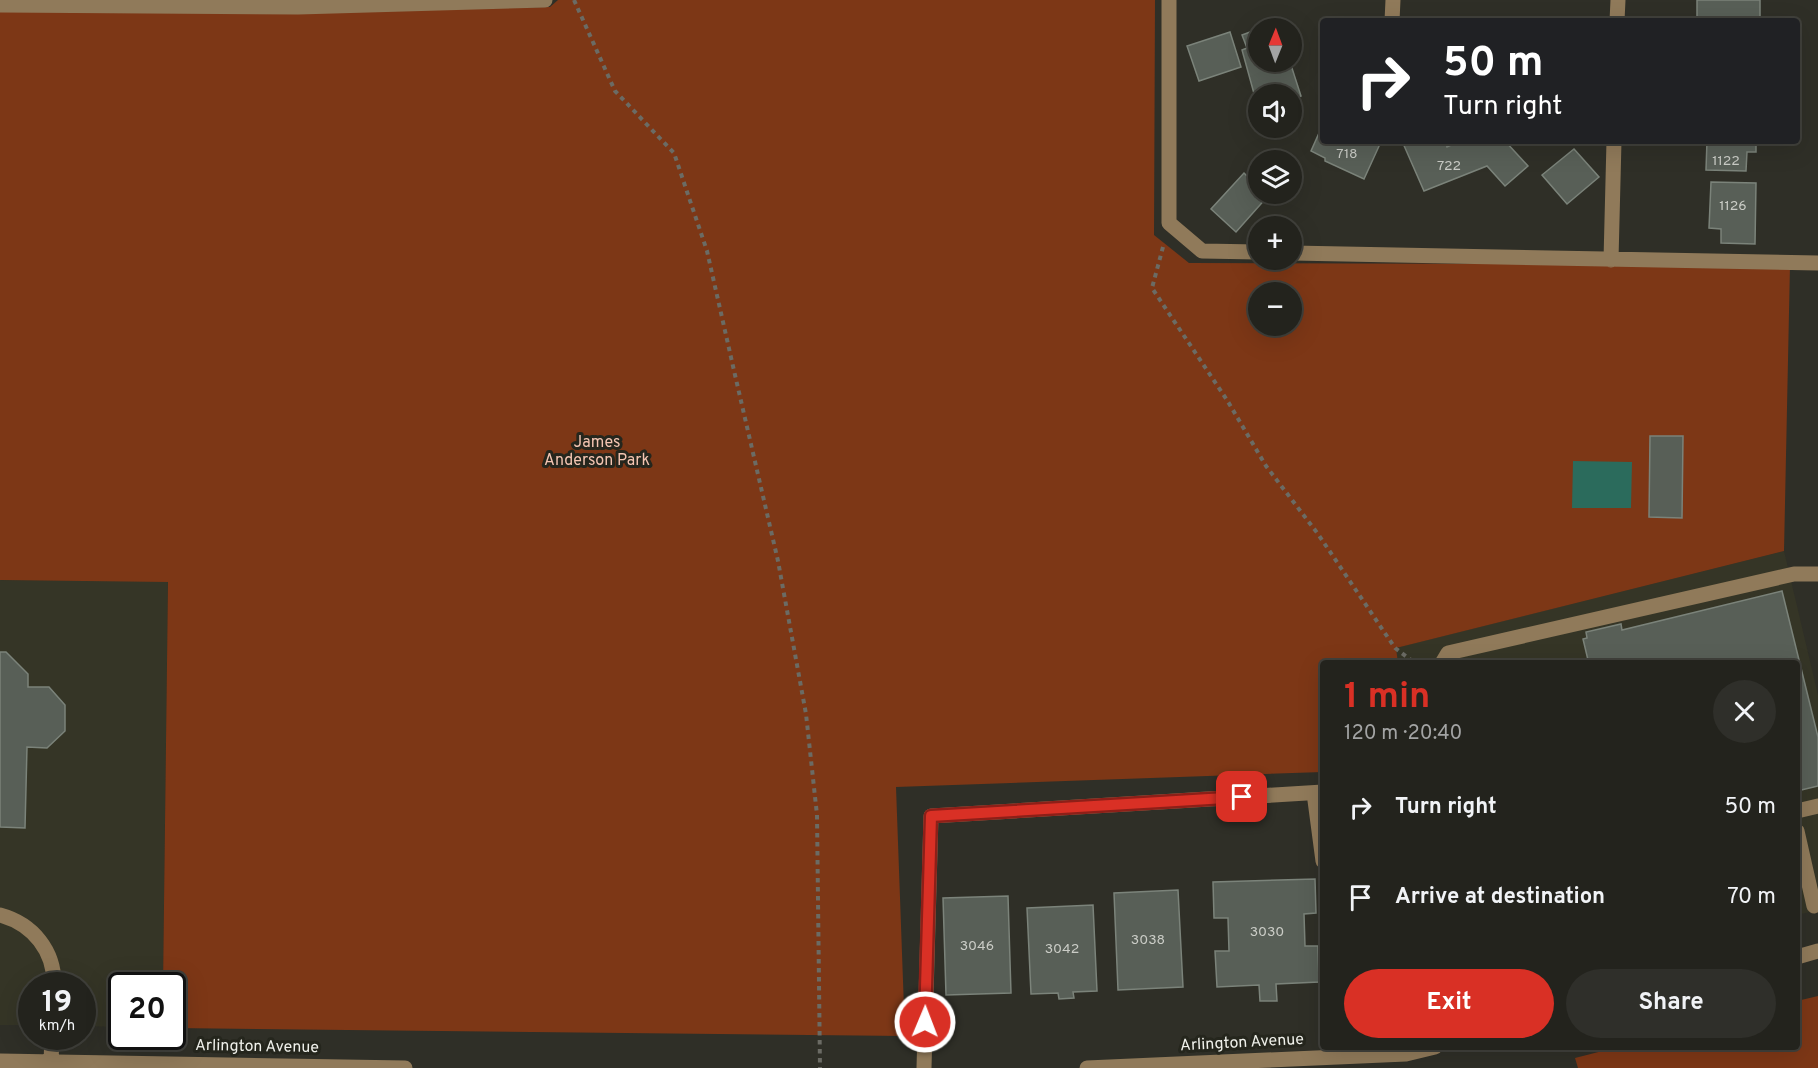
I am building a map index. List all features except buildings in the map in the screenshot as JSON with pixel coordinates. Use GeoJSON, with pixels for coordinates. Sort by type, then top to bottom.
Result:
{"type":"FeatureCollection","features":[{"type":"Feature","properties":{"kind":"street"},"geometry":{"type":"LineString","coordinates":[[0,5],[298,7],[545,0]]}},
{"type":"Feature","properties":{"kind":"street"},"geometry":{"type":"LineString","coordinates":[[1169,0],[1170,223],[1202,251],[1248,252]]}},
{"type":"Feature","properties":{"kind":"street"},"geometry":{"type":"LineString","coordinates":[[1392,18],[1393,0]]}},
{"type":"Feature","properties":{"kind":"street"},"geometry":{"type":"LineString","coordinates":[[1617,18],[1618,0]]}},
{"type":"Feature","properties":{"kind":"street"},"geometry":{"type":"LineString","coordinates":[[1611,260],[1614,144]]}},
{"type":"Feature","properties":{"kind":"street"},"geometry":{"type":"LineString","coordinates":[[1302,253],[1818,263]]}},
{"type":"Feature","properties":{"kind":"street"},"geometry":{"type":"LineString","coordinates":[[1444,660],[1448,652],[1623,611],[1794,574],[1818,574]]}},
{"type":"Feature","properties":{"kind":"street"},"geometry":{"type":"LineString","coordinates":[[924,1068],[931,816],[1319,793],[1320,810]]}},
{"type":"Feature","properties":{"kind":"street"},"geometry":{"type":"LineString","coordinates":[[1800,810],[1818,806]]}},
{"type":"Feature","properties":{"kind":"street"},"geometry":{"type":"LineString","coordinates":[[1800,844],[1814,906]]}},
{"type":"Feature","properties":{"kind":"street"},"geometry":{"type":"LineString","coordinates":[[0,915],[32,929],[46,950],[53,972]]}},
{"type":"Feature","properties":{"kind":"street"},"geometry":{"type":"LineString","coordinates":[[1800,956],[1818,951]]}},
{"type":"Feature","properties":{"kind":"street"},"geometry":{"type":"LineString","coordinates":[[51,1050],[51,1062]]}},
{"type":"Feature","properties":{"kind":"street","name":"Arlington Avenue"},"geometry":{"type":"LineString","coordinates":[[1087,1068],[1347,1052],[1406,1054],[1423,1050]]}},
{"type":"Feature","properties":{"kind":"street","name":"Arlington Avenue"},"geometry":{"type":"LineString","coordinates":[[0,1060],[405,1068]]}},
{"type":"Feature","properties":{"kind":"path"},"geometry":{"type":"LineString","coordinates":[[574,0],[615,91],[674,153],[706,251],[733,364],[777,561],[806,714],[817,815],[820,1068]]}},
{"type":"Feature","properties":{"kind":"path"},"geometry":{"type":"LineString","coordinates":[[1170,223],[1152,288],[1227,400],[1266,466],[1318,534],[1395,648],[1411,660]]}},
{"type":"Feature","properties":{"kind":"shaded area"},"geometry":{"type":"Polygon","coordinates":[[[1784,551],[1818,695],[1818,910],[1800,914],[1800,660],[1397,660],[1395,648],[1784,551]]]}},
{"type":"Feature","properties":{"kind":"shaded area"},"geometry":{"type":"Polygon","coordinates":[[[0,580],[168,581],[163,972],[108,972],[108,1027],[96,1026],[96,972],[18,972],[18,1025],[0,1025],[0,580]]]}},
{"type":"Feature","properties":{"kind":"green space","name":"James Anderson Park"},"geometry":{"type":"Polygon","coordinates":[[[558,0],[1155,0],[1154,235],[1189,263],[1248,263],[1248,270],[1302,270],[1302,263],[1790,265],[1784,551],[1396,648],[1398,660],[1320,660],[1320,772],[896,787],[905,1036],[186,1028],[186,972],[163,972],[168,582],[0,580],[0,8],[339,11],[550,7],[558,0]]]}},
{"type":"Feature","properties":{"kind":"green space"},"geometry":{"type":"Polygon","coordinates":[[[1818,996],[1818,1068],[1578,1068],[1575,1058],[1606,1050],[1800,1050],[1800,1000],[1818,996]]]}},
{"type":"Feature","properties":{"kind":"water"},"geometry":{"type":"Polygon","coordinates":[[[1573,461],[1632,462],[1631,508],[1572,508],[1573,461]]]}},
{"type":"Feature","properties":{"kind":"route"},"geometry":{"type":"LineString","coordinates":[[925,1022],[931,816],[1242,797]]}}]}
